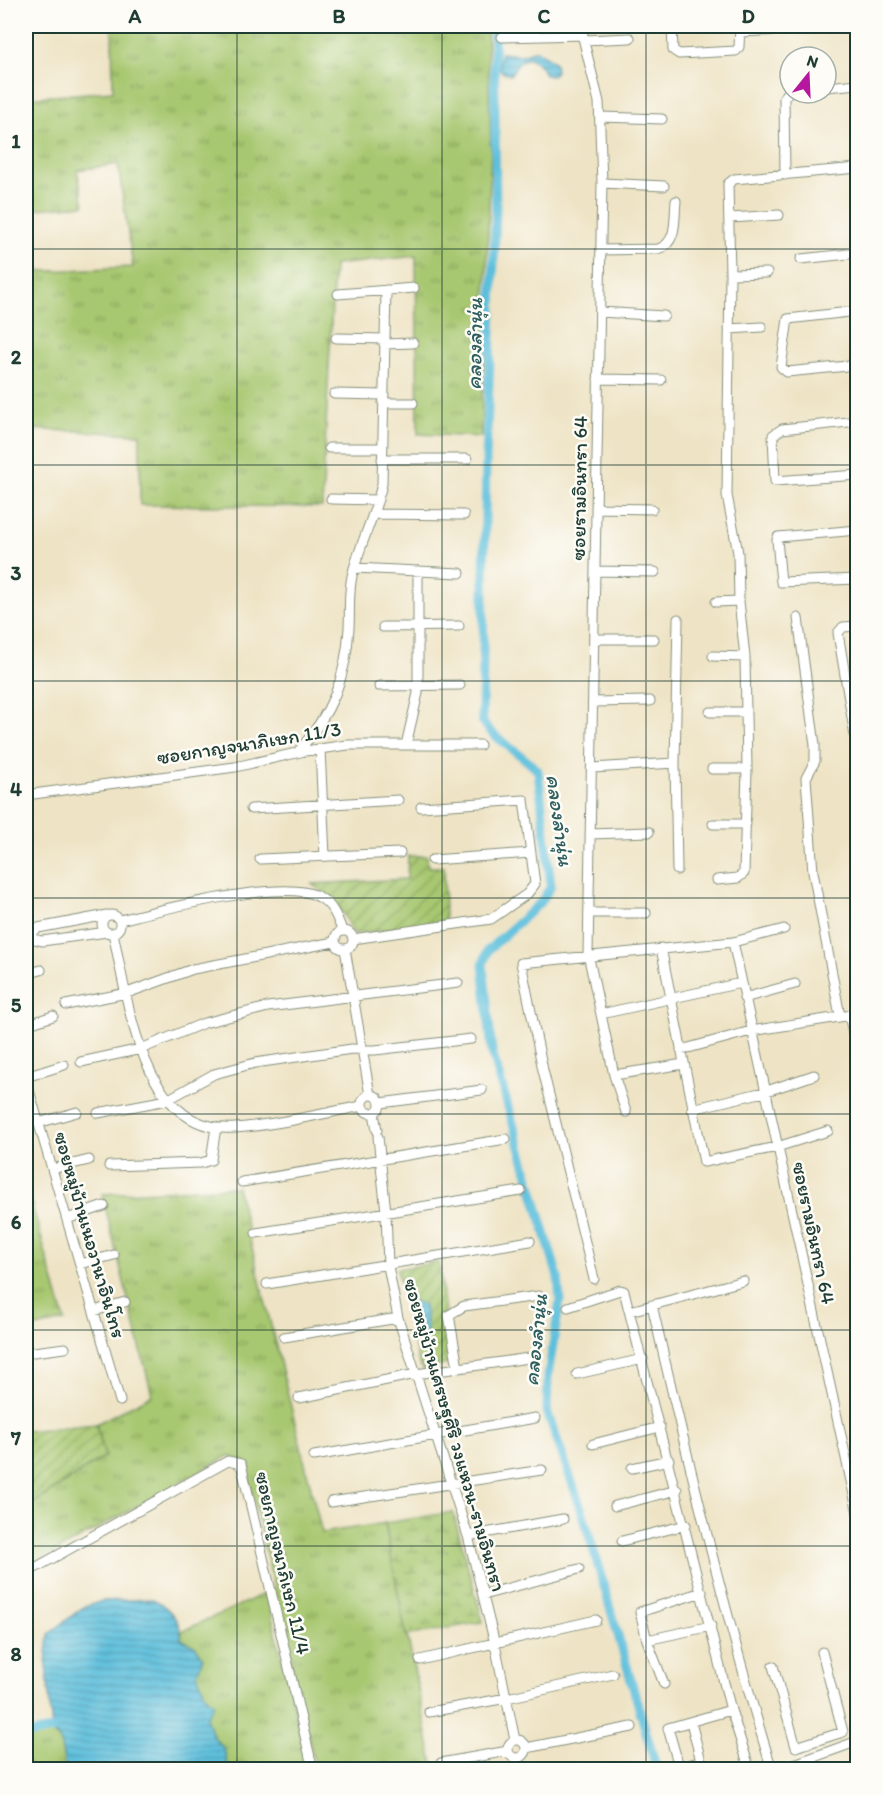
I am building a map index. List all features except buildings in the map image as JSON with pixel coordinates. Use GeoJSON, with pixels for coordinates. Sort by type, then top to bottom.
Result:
{"type":"FeatureCollection","features":[{"type":"Feature","properties":{"kind":"street"},"geometry":{"type":"LineString","coordinates":[[672,26],[676,52],[736,51],[739,47],[740,29],[858,26]]}},
{"type":"Feature","properties":{"kind":"street"},"geometry":{"type":"LineString","coordinates":[[502,37],[582,34],[630,38]]}},
{"type":"Feature","properties":{"kind":"street","name":"ซอยรามอินทรา 64"},"geometry":{"type":"LineString","coordinates":[[582,34],[601,117],[602,183],[588,954],[614,1075],[626,1112]]}},
{"type":"Feature","properties":{"kind":"street"},"geometry":{"type":"LineString","coordinates":[[838,86],[858,84]]}},
{"type":"Feature","properties":{"kind":"street"},"geometry":{"type":"LineString","coordinates":[[784,105],[785,175]]}},
{"type":"Feature","properties":{"kind":"street"},"geometry":{"type":"LineString","coordinates":[[601,117],[662,119]]}},
{"type":"Feature","properties":{"kind":"street"},"geometry":{"type":"LineString","coordinates":[[717,880],[738,878],[744,873],[746,824],[746,657],[739,601],[738,553],[727,495],[730,181],[858,168]]}},
{"type":"Feature","properties":{"kind":"street"},"geometry":{"type":"LineString","coordinates":[[602,183],[664,186]]}},
{"type":"Feature","properties":{"kind":"street"},"geometry":{"type":"LineString","coordinates":[[601,250],[658,249],[668,246],[672,241],[676,201]]}},
{"type":"Feature","properties":{"kind":"street"},"geometry":{"type":"LineString","coordinates":[[729,218],[779,215]]}},
{"type":"Feature","properties":{"kind":"street"},"geometry":{"type":"LineString","coordinates":[[801,259],[858,253]]}},
{"type":"Feature","properties":{"kind":"street"},"geometry":{"type":"LineString","coordinates":[[730,274],[767,273]]}},
{"type":"Feature","properties":{"kind":"street"},"geometry":{"type":"LineString","coordinates":[[338,294],[414,288]]}},
{"type":"Feature","properties":{"kind":"street"},"geometry":{"type":"LineString","coordinates":[[297,753],[331,708],[341,683],[348,642],[354,568],[375,514],[378,500],[382,459],[386,290]]}},
{"type":"Feature","properties":{"kind":"street"},"geometry":{"type":"LineString","coordinates":[[858,311],[790,317],[786,322],[781,367],[787,372],[858,365]]}},
{"type":"Feature","properties":{"kind":"street"},"geometry":{"type":"LineString","coordinates":[[600,312],[664,316]]}},
{"type":"Feature","properties":{"kind":"street"},"geometry":{"type":"LineString","coordinates":[[729,329],[762,327]]}},
{"type":"Feature","properties":{"kind":"street"},"geometry":{"type":"LineString","coordinates":[[336,338],[413,343]]}},
{"type":"Feature","properties":{"kind":"street"},"geometry":{"type":"LineString","coordinates":[[598,379],[661,380]]}},
{"type":"Feature","properties":{"kind":"street"},"geometry":{"type":"LineString","coordinates":[[334,394],[413,403]]}},
{"type":"Feature","properties":{"kind":"street"},"geometry":{"type":"LineString","coordinates":[[858,421],[782,429],[773,435],[775,481],[858,475]]}},
{"type":"Feature","properties":{"kind":"street"},"geometry":{"type":"LineString","coordinates":[[329,448],[382,448]]}},
{"type":"Feature","properties":{"kind":"street"},"geometry":{"type":"LineString","coordinates":[[382,459],[467,459]]}},
{"type":"Feature","properties":{"kind":"street"},"geometry":{"type":"LineString","coordinates":[[331,499],[378,500]]}},
{"type":"Feature","properties":{"kind":"street"},"geometry":{"type":"LineString","coordinates":[[596,508],[652,509]]}},
{"type":"Feature","properties":{"kind":"street"},"geometry":{"type":"LineString","coordinates":[[375,514],[464,515]]}},
{"type":"Feature","properties":{"kind":"street"},"geometry":{"type":"LineString","coordinates":[[858,530],[778,537],[777,540],[781,582],[858,579]]}},
{"type":"Feature","properties":{"kind":"street"},"geometry":{"type":"LineString","coordinates":[[354,568],[460,573]]}},
{"type":"Feature","properties":{"kind":"street"},"geometry":{"type":"LineString","coordinates":[[406,745],[413,722],[418,685],[418,571]]}},
{"type":"Feature","properties":{"kind":"street"},"geometry":{"type":"LineString","coordinates":[[595,571],[655,572]]}},
{"type":"Feature","properties":{"kind":"street"},"geometry":{"type":"LineString","coordinates":[[716,602],[739,601]]}},
{"type":"Feature","properties":{"kind":"street"},"geometry":{"type":"LineString","coordinates":[[798,618],[815,745],[815,761],[806,778],[813,872],[858,1054]]}},
{"type":"Feature","properties":{"kind":"street"},"geometry":{"type":"LineString","coordinates":[[677,870],[675,764],[678,619]]}},
{"type":"Feature","properties":{"kind":"street"},"geometry":{"type":"LineString","coordinates":[[383,627],[459,626]]}},
{"type":"Feature","properties":{"kind":"street"},"geometry":{"type":"LineString","coordinates":[[858,626],[843,627],[838,633],[858,754]]}},
{"type":"Feature","properties":{"kind":"street"},"geometry":{"type":"LineString","coordinates":[[594,639],[654,639]]}},
{"type":"Feature","properties":{"kind":"street"},"geometry":{"type":"LineString","coordinates":[[713,656],[746,657]]}},
{"type":"Feature","properties":{"kind":"street"},"geometry":{"type":"LineString","coordinates":[[379,686],[460,685]]}},
{"type":"Feature","properties":{"kind":"street"},"geometry":{"type":"LineString","coordinates":[[593,702],[650,701]]}},
{"type":"Feature","properties":{"kind":"street"},"geometry":{"type":"LineString","coordinates":[[711,712],[746,712]]}},
{"type":"Feature","properties":{"kind":"street","name":"ซอยกาญจนาภิเษก 11/3"},"geometry":{"type":"LineString","coordinates":[[26,795],[261,763],[297,753],[348,745],[480,745]]}},
{"type":"Feature","properties":{"kind":"street"},"geometry":{"type":"LineString","coordinates":[[320,749],[325,856]]}},
{"type":"Feature","properties":{"kind":"street"},"geometry":{"type":"LineString","coordinates":[[592,768],[675,764]]}},
{"type":"Feature","properties":{"kind":"street"},"geometry":{"type":"LineString","coordinates":[[711,769],[747,769]]}},
{"type":"Feature","properties":{"kind":"street"},"geometry":{"type":"LineString","coordinates":[[251,809],[398,800]]}},
{"type":"Feature","properties":{"kind":"street"},"geometry":{"type":"LineString","coordinates":[[353,939],[491,919],[528,894],[535,884],[524,800],[422,807]]}},
{"type":"Feature","properties":{"kind":"street"},"geometry":{"type":"LineString","coordinates":[[713,824],[746,824]]}},
{"type":"Feature","properties":{"kind":"street"},"geometry":{"type":"LineString","coordinates":[[590,834],[649,832]]}},
{"type":"Feature","properties":{"kind":"street"},"geometry":{"type":"LineString","coordinates":[[260,859],[400,853]]}},
{"type":"Feature","properties":{"kind":"street"},"geometry":{"type":"LineString","coordinates":[[432,860],[531,853]]}},
{"type":"Feature","properties":{"kind":"street"},"geometry":{"type":"LineString","coordinates":[[120,920],[208,898],[305,891],[328,903],[342,930],[351,933],[353,939],[350,946],[345,949],[339,948],[334,942]]}},
{"type":"Feature","properties":{"kind":"street"},"geometry":{"type":"LineString","coordinates":[[589,913],[646,913]]}},
{"type":"Feature","properties":{"kind":"street"},"geometry":{"type":"LineString","coordinates":[[113,914],[120,920],[120,928],[110,933],[42,941],[27,937],[38,928],[107,915],[113,914]]}},
{"type":"Feature","properties":{"kind":"street"},"geometry":{"type":"LineString","coordinates":[[107,915],[102,923],[110,933],[147,1069],[167,1100],[197,1121],[216,1127],[234,1128],[362,1107]]}},
{"type":"Feature","properties":{"kind":"street"},"geometry":{"type":"LineString","coordinates":[[594,1279],[520,966],[523,960],[733,942],[784,929]]}},
{"type":"Feature","properties":{"kind":"street"},"geometry":{"type":"LineString","coordinates":[[334,942],[337,933],[342,930]]}},
{"type":"Feature","properties":{"kind":"street"},"geometry":{"type":"LineString","coordinates":[[66,1005],[127,993],[193,969],[334,942]]}},
{"type":"Feature","properties":{"kind":"street","name":"ซอยรามอินทรา 64"},"geometry":{"type":"LineString","coordinates":[[733,942],[858,1513]]}},
{"type":"Feature","properties":{"kind":"street"},"geometry":{"type":"LineString","coordinates":[[661,948],[704,1162],[777,1147],[828,1131]]}},
{"type":"Feature","properties":{"kind":"street"},"geometry":{"type":"LineString","coordinates":[[345,949],[370,1095]]}},
{"type":"Feature","properties":{"kind":"street"},"geometry":{"type":"LineString","coordinates":[[26,974],[41,970]]}},
{"type":"Feature","properties":{"kind":"street"},"geometry":{"type":"LineString","coordinates":[[81,1062],[141,1049],[214,1020],[268,1007],[458,983]]}},
{"type":"Feature","properties":{"kind":"street"},"geometry":{"type":"LineString","coordinates":[[601,1014],[741,983]]}},
{"type":"Feature","properties":{"kind":"street"},"geometry":{"type":"LineString","coordinates":[[744,998],[795,984]]}},
{"type":"Feature","properties":{"kind":"street"},"geometry":{"type":"LineString","coordinates":[[681,1050],[751,1031],[849,1015]]}},
{"type":"Feature","properties":{"kind":"street"},"geometry":{"type":"LineString","coordinates":[[26,1025],[53,1016]]}},
{"type":"Feature","properties":{"kind":"street"},"geometry":{"type":"LineString","coordinates":[[98,1113],[167,1100],[214,1074],[255,1063],[471,1039]]}},
{"type":"Feature","properties":{"kind":"street"},"geometry":{"type":"LineString","coordinates":[[614,1075],[684,1064]]}},
{"type":"Feature","properties":{"kind":"street"},"geometry":{"type":"LineString","coordinates":[[26,1078],[64,1065]]}},
{"type":"Feature","properties":{"kind":"street"},"geometry":{"type":"LineString","coordinates":[[692,1109],[765,1092],[814,1075]]}},
{"type":"Feature","properties":{"kind":"street","name":"ซอยหมู่บ้านเนอวานาอินโทร"},"geometry":{"type":"LineString","coordinates":[[26,1078],[120,1401]]}},
{"type":"Feature","properties":{"kind":"street"},"geometry":{"type":"LineString","coordinates":[[362,1107],[368,1113],[374,1113],[381,1103],[482,1090]]}},
{"type":"Feature","properties":{"kind":"street"},"geometry":{"type":"LineString","coordinates":[[370,1095],[378,1098],[381,1103]]}},
{"type":"Feature","properties":{"kind":"street"},"geometry":{"type":"LineString","coordinates":[[362,1107],[363,1100],[370,1095]]}},
{"type":"Feature","properties":{"kind":"street"},"geometry":{"type":"LineString","coordinates":[[38,1124],[77,1112]]}},
{"type":"Feature","properties":{"kind":"street","name":"ซอยหมู่บ้านเศรษฐศิริ วงแหวน-รามอินทรา"},"geometry":{"type":"LineString","coordinates":[[374,1113],[386,1212],[388,1266],[398,1318],[468,1536],[495,1644],[515,1740]]}},
{"type":"Feature","properties":{"kind":"street"},"geometry":{"type":"LineString","coordinates":[[109,1166],[201,1163],[212,1160],[216,1127]]}},
{"type":"Feature","properties":{"kind":"street"},"geometry":{"type":"LineString","coordinates":[[242,1182],[506,1139]]}},
{"type":"Feature","properties":{"kind":"street"},"geometry":{"type":"LineString","coordinates":[[52,1169],[89,1160]]}},
{"type":"Feature","properties":{"kind":"street"},"geometry":{"type":"LineString","coordinates":[[256,1233],[521,1191]]}},
{"type":"Feature","properties":{"kind":"street"},"geometry":{"type":"LineString","coordinates":[[66,1219],[104,1206]]}},
{"type":"Feature","properties":{"kind":"street"},"geometry":{"type":"LineString","coordinates":[[267,1284],[530,1241]]}},
{"type":"Feature","properties":{"kind":"street"},"geometry":{"type":"LineString","coordinates":[[80,1264],[114,1254]]}},
{"type":"Feature","properties":{"kind":"street"},"geometry":{"type":"LineString","coordinates":[[630,1311],[743,1281]]}},
{"type":"Feature","properties":{"kind":"street"},"geometry":{"type":"LineString","coordinates":[[568,1307],[622,1289],[630,1311],[677,1490],[731,1710],[750,1770]]}},
{"type":"Feature","properties":{"kind":"street"},"geometry":{"type":"LineString","coordinates":[[458,1368],[449,1315],[464,1306],[539,1296]]}},
{"type":"Feature","properties":{"kind":"street"},"geometry":{"type":"LineString","coordinates":[[94,1311],[125,1302]]}},
{"type":"Feature","properties":{"kind":"street"},"geometry":{"type":"LineString","coordinates":[[652,1305],[718,1581],[778,1769],[858,1741]]}},
{"type":"Feature","properties":{"kind":"street"},"geometry":{"type":"LineString","coordinates":[[284,1337],[398,1318]]}},
{"type":"Feature","properties":{"kind":"street"},"geometry":{"type":"LineString","coordinates":[[26,1353],[65,1348]]}},
{"type":"Feature","properties":{"kind":"street"},"geometry":{"type":"LineString","coordinates":[[299,1398],[416,1374],[536,1357]]}},
{"type":"Feature","properties":{"kind":"street"},"geometry":{"type":"LineString","coordinates":[[577,1374],[643,1359]]}},
{"type":"Feature","properties":{"kind":"street"},"geometry":{"type":"LineString","coordinates":[[314,1456],[436,1433],[535,1418]]}},
{"type":"Feature","properties":{"kind":"street"},"geometry":{"type":"LineString","coordinates":[[593,1444],[660,1427]]}},
{"type":"Feature","properties":{"kind":"street"},"geometry":{"type":"LineString","coordinates":[[632,1468],[669,1460]]}},
{"type":"Feature","properties":{"kind":"street","name":"ซอยกาญจนาภิเษก 11/4"},"geometry":{"type":"LineString","coordinates":[[26,1573],[228,1461],[241,1464],[313,1770]]}},
{"type":"Feature","properties":{"kind":"street"},"geometry":{"type":"LineString","coordinates":[[331,1502],[453,1486],[542,1470]]}},
{"type":"Feature","properties":{"kind":"street"},"geometry":{"type":"LineString","coordinates":[[615,1506],[677,1490]]}},
{"type":"Feature","properties":{"kind":"street"},"geometry":{"type":"LineString","coordinates":[[468,1536],[563,1519]]}},
{"type":"Feature","properties":{"kind":"street"},"geometry":{"type":"LineString","coordinates":[[622,1541],[686,1525]]}},
{"type":"Feature","properties":{"kind":"street"},"geometry":{"type":"LineString","coordinates":[[483,1594],[579,1569]]}},
{"type":"Feature","properties":{"kind":"street"},"geometry":{"type":"LineString","coordinates":[[664,1684],[639,1612],[702,1592]]}},
{"type":"Feature","properties":{"kind":"street"},"geometry":{"type":"LineString","coordinates":[[420,1660],[596,1620]]}},
{"type":"Feature","properties":{"kind":"street"},"geometry":{"type":"LineString","coordinates":[[647,1640],[711,1626]]}},
{"type":"Feature","properties":{"kind":"street"},"geometry":{"type":"LineString","coordinates":[[796,1747],[843,1732],[822,1652]]}},
{"type":"Feature","properties":{"kind":"street"},"geometry":{"type":"LineString","coordinates":[[773,1666],[802,1761]]}},
{"type":"Feature","properties":{"kind":"street"},"geometry":{"type":"LineString","coordinates":[[429,1712],[507,1698],[613,1674]]}},
{"type":"Feature","properties":{"kind":"street"},"geometry":{"type":"LineString","coordinates":[[691,1722],[701,1761],[680,1769],[668,1728],[731,1710]]}},
{"type":"Feature","properties":{"kind":"street"},"geometry":{"type":"LineString","coordinates":[[526,1748],[632,1727]]}},
{"type":"Feature","properties":{"kind":"street"},"geometry":{"type":"LineString","coordinates":[[515,1740],[524,1743],[526,1748],[525,1754],[520,1758],[514,1758],[508,1751],[510,1743],[515,1740]]}},
{"type":"Feature","properties":{"kind":"street"},"geometry":{"type":"LineString","coordinates":[[441,1763],[508,1751]]}},
{"type":"Feature","properties":{"kind":"street"},"geometry":{"type":"LineString","coordinates":[[520,1758],[522,1770]]}},
{"type":"Feature","properties":{"kind":"green space"},"geometry":{"type":"Polygon","coordinates":[[[112,26],[487,26],[491,151],[481,437],[418,434],[416,256],[334,265],[322,507],[140,505],[140,434],[26,429],[26,272],[133,267],[118,164],[77,170],[84,205],[26,210],[26,98],[113,91],[112,26]]]}},
{"type":"Feature","properties":{"kind":"green space"},"geometry":{"type":"Polygon","coordinates":[[[408,856],[427,856],[428,867],[444,867],[445,921],[355,934],[339,907],[312,884],[407,879],[408,856]]]}},
{"type":"Feature","properties":{"kind":"green space"},"geometry":{"type":"Polygon","coordinates":[[[26,1184],[65,1321],[26,1329],[26,1184]]]}},
{"type":"Feature","properties":{"kind":"green space"},"geometry":{"type":"Polygon","coordinates":[[[237,1187],[322,1533],[385,1523],[434,1769],[316,1769],[245,1462],[228,1456],[26,1568],[26,1508],[105,1456],[96,1424],[152,1395],[102,1194],[237,1187]]]}},
{"type":"Feature","properties":{"kind":"green space"},"geometry":{"type":"Polygon","coordinates":[[[439,1262],[451,1363],[423,1370],[419,1364],[397,1269],[439,1262]]]}},
{"type":"Feature","properties":{"kind":"green space"},"geometry":{"type":"Polygon","coordinates":[[[96,1424],[105,1456],[26,1508],[26,1431],[96,1424]]]}},
{"type":"Feature","properties":{"kind":"green space"},"geometry":{"type":"Polygon","coordinates":[[[453,1512],[483,1622],[406,1636],[385,1523],[453,1512]]]}},
{"type":"Feature","properties":{"kind":"green space"},"geometry":{"type":"Polygon","coordinates":[[[266,1593],[309,1769],[228,1769],[224,1749],[214,1738],[206,1718],[206,1696],[181,1639],[182,1631],[266,1593]]]}},
{"type":"Feature","properties":{"kind":"green space"},"geometry":{"type":"Polygon","coordinates":[[[52,1733],[60,1740],[66,1769],[26,1770],[26,1738],[52,1733]]]}},
{"type":"Feature","properties":{"kind":"water"},"geometry":{"type":"Polygon","coordinates":[[[537,50],[555,63],[556,71],[552,76],[545,75],[541,66],[530,58],[520,61],[510,75],[502,72],[499,66],[501,53],[521,55],[537,50]]]}},
{"type":"Feature","properties":{"kind":"water"},"geometry":{"type":"Polygon","coordinates":[[[408,1299],[424,1305],[427,1332],[423,1340],[418,1335],[408,1299]]]}},
{"type":"Feature","properties":{"kind":"water"},"geometry":{"type":"Polygon","coordinates":[[[153,1599],[173,1615],[181,1633],[181,1639],[196,1647],[203,1658],[197,1674],[206,1696],[214,1704],[206,1718],[214,1738],[224,1749],[228,1769],[66,1769],[60,1740],[52,1730],[46,1664],[49,1634],[82,1608],[102,1601],[153,1599]]]}},
{"type":"Feature","properties":{"kind":"waterway","name":"คลองลำนุ่น"},"geometry":{"type":"LineString","coordinates":[[494,26],[496,208],[486,458],[482,720],[492,733],[538,771],[551,886],[541,902],[488,950],[483,964],[492,1052],[558,1277],[560,1301],[548,1375],[547,1411],[583,1514],[657,1770]]}},
{"type":"Feature","properties":{"kind":"waterway"},"geometry":{"type":"LineString","coordinates":[[26,1735],[52,1730]]}}]}
